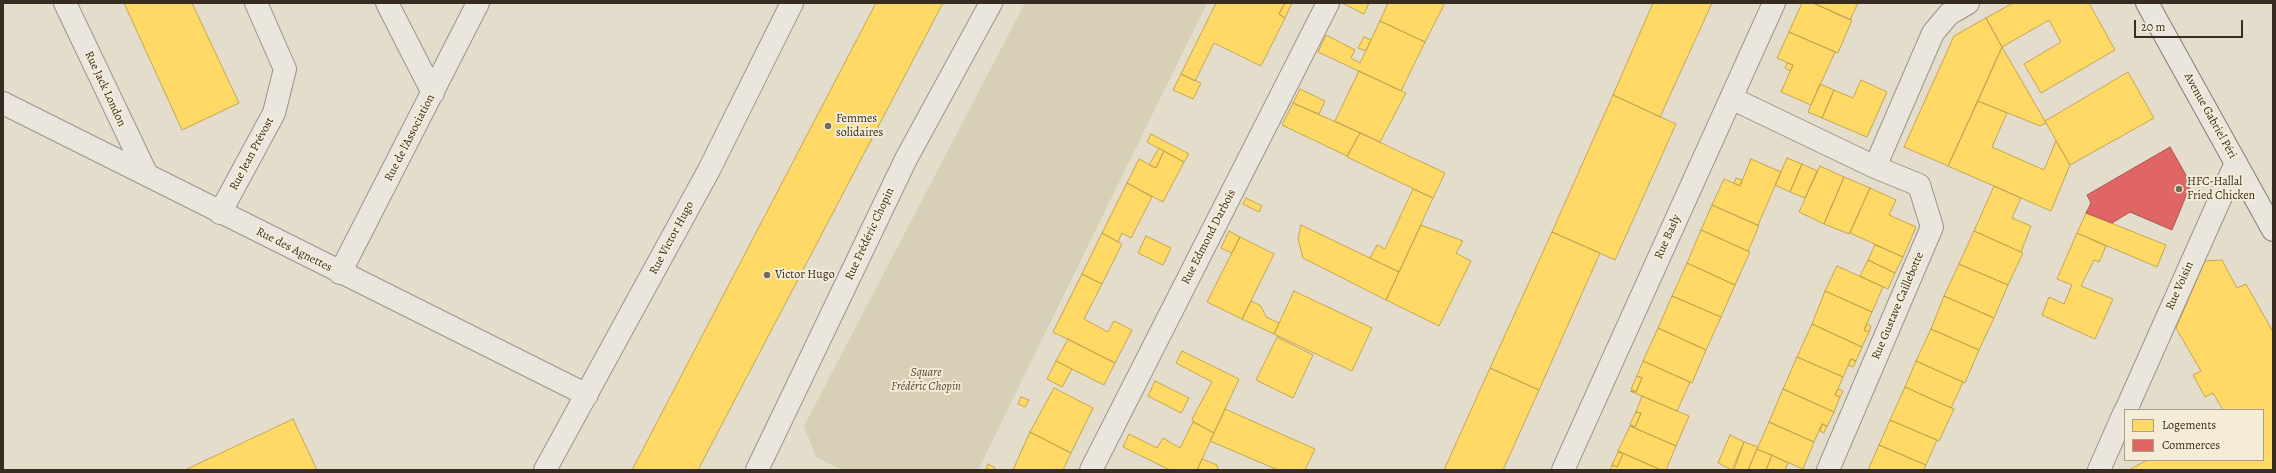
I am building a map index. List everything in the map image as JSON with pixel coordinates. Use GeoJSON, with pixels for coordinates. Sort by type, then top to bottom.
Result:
{"type":"FeatureCollection","features":[{"type":"Feature","properties":{"kind":"street","name":"Rue Jack London"},"geometry":{"type":"LineString","coordinates":[[65,3],[147,175]]}},
{"type":"Feature","properties":{"kind":"street","name":"Rue Jean Prévost"},"geometry":{"type":"LineString","coordinates":[[220,213],[274,113],[285,70],[256,3]]}},
{"type":"Feature","properties":{"kind":"street"},"geometry":{"type":"LineString","coordinates":[[387,3],[433,93]]}},
{"type":"Feature","properties":{"kind":"street","name":"Rue de l'Association"},"geometry":{"type":"LineString","coordinates":[[340,273],[478,3]]}},
{"type":"Feature","properties":{"kind":"street","name":"Rue Victor Hugo"},"geometry":{"type":"LineString","coordinates":[[545,470],[709,170],[792,3]]}},
{"type":"Feature","properties":{"kind":"street","name":"Rue Frédéric Chopin"},"geometry":{"type":"LineString","coordinates":[[757,470],[906,159],[991,3]]}},
{"type":"Feature","properties":{"kind":"street","name":"Rue Edmond Darbois"},"geometry":{"type":"LineString","coordinates":[[1091,470],[1328,3]]}},
{"type":"Feature","properties":{"kind":"street","name":"Rue Basly"},"geometry":{"type":"LineString","coordinates":[[1563,470],[1774,3]]}},
{"type":"Feature","properties":{"kind":"street"},"geometry":{"type":"LineString","coordinates":[[1874,166],[1933,33],[1949,14],[1968,3]]}},
{"type":"Feature","properties":{"kind":"street","name":"Avenue Gabriel Péri"},"geometry":{"type":"LineString","coordinates":[[2147,3],[2273,230]]}},
{"type":"Feature","properties":{"kind":"street","name":"Rue Gustave Caillebotte"},"geometry":{"type":"LineString","coordinates":[[1731,98],[1874,166],[1919,185],[1932,227],[1828,470]]}},
{"type":"Feature","properties":{"kind":"street","name":"Rue des Agnettes"},"geometry":{"type":"LineString","coordinates":[[3,103],[220,213],[587,395]]}},
{"type":"Feature","properties":{"kind":"street","name":"Rue Voisin"},"geometry":{"type":"LineString","coordinates":[[2126,409],[2236,163]]}},
{"type":"Feature","properties":{"kind":"street","name":"Rue Voisin"},"geometry":{"type":"LineString","coordinates":[[2099,470],[2124,413]]}},
{"type":"Feature","properties":{"kind":"green space","name":"Square Frédéric Chopin"},"geometry":{"type":"Polygon","coordinates":[[[1025,3],[1207,3],[978,470],[842,470],[816,457],[804,426],[1025,3]]]}},
{"type":"Feature","properties":{"kind":"building: Logements"},"geometry":{"type":"Polygon","coordinates":[[[124,3],[192,3],[239,103],[182,130],[124,3]]]}},
{"type":"Feature","properties":{"kind":"building: Logements","name":"Victor Hugo"},"geometry":{"type":"Polygon","coordinates":[[[876,3],[943,3],[698,470],[632,470],[876,3]]]}},
{"type":"Feature","properties":{"kind":"building: Logements"},"geometry":{"type":"Polygon","coordinates":[[[1216,3],[1285,3],[1279,14],[1285,18],[1261,66],[1214,43],[1195,81],[1181,74],[1216,3]]]}},
{"type":"Feature","properties":{"kind":"building: Logements"},"geometry":{"type":"Polygon","coordinates":[[[1285,3],[1292,3],[1285,18],[1279,14],[1285,3]]]}},
{"type":"Feature","properties":{"kind":"building: Logements"},"geometry":{"type":"Polygon","coordinates":[[[1342,3],[1369,3],[1364,14],[1342,3]]]}},
{"type":"Feature","properties":{"kind":"building: Logements"},"geometry":{"type":"Polygon","coordinates":[[[1388,3],[1443,3],[1444,5],[1425,42],[1380,21],[1388,3]]]}},
{"type":"Feature","properties":{"kind":"building: Logements"},"geometry":{"type":"Polygon","coordinates":[[[1653,3],[1712,3],[1660,117],[1613,95],[1653,3]]]}},
{"type":"Feature","properties":{"kind":"building: Logements"},"geometry":{"type":"Polygon","coordinates":[[[1802,3],[1813,3],[1852,20],[1838,53],[1789,32],[1802,3]]]}},
{"type":"Feature","properties":{"kind":"building: Logements"},"geometry":{"type":"Polygon","coordinates":[[[1813,3],[1858,3],[1850,20],[1813,3]]]}},
{"type":"Feature","properties":{"kind":"building: Logements"},"geometry":{"type":"Polygon","coordinates":[[[2013,3],[2089,3],[2115,50],[2041,93],[2024,64],[2061,42],[2049,20],[2002,47],[1986,18],[2013,3]]]}},
{"type":"Feature","properties":{"kind":"building: Logements"},"geometry":{"type":"Polygon","coordinates":[[[1986,18],[2002,47],[1948,166],[1904,147],[1954,36],[1986,18]]]}},
{"type":"Feature","properties":{"kind":"building: Logements"},"geometry":{"type":"Polygon","coordinates":[[[1380,21],[1425,42],[1401,91],[1318,52],[1326,35],[1355,50],[1351,58],[1360,63],[1380,21]]]}},
{"type":"Feature","properties":{"kind":"building: Logements"},"geometry":{"type":"Polygon","coordinates":[[[1789,32],[1835,52],[1811,105],[1781,92],[1793,65],[1777,58],[1789,32]]]}},
{"type":"Feature","properties":{"kind":"building: Logements"},"geometry":{"type":"Polygon","coordinates":[[[1364,37],[1371,40],[1366,51],[1358,48],[1364,37]]]}},
{"type":"Feature","properties":{"kind":"building: Logements"},"geometry":{"type":"Polygon","coordinates":[[[2002,47],[2046,123],[2040,126],[1978,101],[2002,47]]]}},
{"type":"Feature","properties":{"kind":"building: Logements"},"geometry":{"type":"Polygon","coordinates":[[[1787,63],[1793,65],[1790,71],[1785,68],[1787,63]]]}},
{"type":"Feature","properties":{"kind":"building: Logements"},"geometry":{"type":"Polygon","coordinates":[[[1359,71],[1406,93],[1380,142],[1335,121],[1359,71]]]}},
{"type":"Feature","properties":{"kind":"building: Logements"},"geometry":{"type":"Polygon","coordinates":[[[2128,72],[2154,118],[2070,165],[2045,121],[2128,72]]]}},
{"type":"Feature","properties":{"kind":"building: Logements"},"geometry":{"type":"Polygon","coordinates":[[[1181,74],[1201,83],[1193,99],[1173,90],[1181,74]]]}},
{"type":"Feature","properties":{"kind":"building: Logements"},"geometry":{"type":"Polygon","coordinates":[[[1861,80],[1887,92],[1867,137],[1822,118],[1834,90],[1853,98],[1861,80]]]}},
{"type":"Feature","properties":{"kind":"building: Logements"},"geometry":{"type":"Polygon","coordinates":[[[1820,84],[1834,90],[1822,118],[1808,112],[1820,84]]]}},
{"type":"Feature","properties":{"kind":"building: Logements"},"geometry":{"type":"Polygon","coordinates":[[[1300,89],[1325,101],[1319,114],[1293,103],[1300,89]]]}},
{"type":"Feature","properties":{"kind":"building: Logements"},"geometry":{"type":"Polygon","coordinates":[[[1613,95],[1676,124],[1615,260],[1552,232],[1613,95]]]}},
{"type":"Feature","properties":{"kind":"building: Logements"},"geometry":{"type":"Polygon","coordinates":[[[1978,101],[2007,113],[1992,147],[2044,170],[2056,141],[2070,165],[2051,211],[1948,166],[1978,101]]]}},
{"type":"Feature","properties":{"kind":"building: Logements"},"geometry":{"type":"Polygon","coordinates":[[[1293,103],[1360,133],[1347,156],[1282,125],[1293,103]]]}},
{"type":"Feature","properties":{"kind":"building: Logements"},"geometry":{"type":"Polygon","coordinates":[[[1360,133],[1445,173],[1433,198],[1347,157],[1360,133]]]}},
{"type":"Feature","properties":{"kind":"building: Logements"},"geometry":{"type":"Polygon","coordinates":[[[1151,134],[1189,154],[1184,162],[1147,142],[1151,134]]]}},
{"type":"Feature","properties":{"kind":"building: Logements"},"geometry":{"type":"Polygon","coordinates":[[[1159,148],[1164,151],[1156,168],[1149,165],[1159,148]]]}},
{"type":"Feature","properties":{"kind":"building: Logements"},"geometry":{"type":"Polygon","coordinates":[[[1164,151],[1184,162],[1163,202],[1127,183],[1139,159],[1156,168],[1164,151]]]}},
{"type":"Feature","properties":{"kind":"building: Logements"},"geometry":{"type":"Polygon","coordinates":[[[1787,158],[1802,164],[1790,192],[1775,185],[1787,158]]]}},
{"type":"Feature","properties":{"kind":"building: Logements"},"geometry":{"type":"Polygon","coordinates":[[[1751,159],[1781,172],[1758,225],[1712,205],[1724,179],[1740,186],[1751,159]]]}},
{"type":"Feature","properties":{"kind":"building: Logements"},"geometry":{"type":"Polygon","coordinates":[[[1802,164],[1817,171],[1805,198],[1790,192],[1802,164]]]}},
{"type":"Feature","properties":{"kind":"building: Logements"},"geometry":{"type":"Polygon","coordinates":[[[1820,166],[1844,177],[1824,224],[1799,212],[1820,166]]]}},
{"type":"Feature","properties":{"kind":"building: Logements"},"geometry":{"type":"Polygon","coordinates":[[[1844,177],[1870,188],[1849,234],[1824,224],[1844,177]]]}},
{"type":"Feature","properties":{"kind":"building: Logements"},"geometry":{"type":"Polygon","coordinates":[[[1736,178],[1742,180],[1740,186],[1734,183],[1736,178]]]}},
{"type":"Feature","properties":{"kind":"building: Logements"},"geometry":{"type":"Polygon","coordinates":[[[1127,183],[1152,197],[1131,238],[1122,233],[1118,242],[1102,233],[1127,183]]]}},
{"type":"Feature","properties":{"kind":"building: Logements"},"geometry":{"type":"Polygon","coordinates":[[[1994,186],[2021,198],[2012,218],[2031,226],[2021,252],[1974,231],[1994,186]]]}},
{"type":"Feature","properties":{"kind":"building: Logements"},"geometry":{"type":"Polygon","coordinates":[[[1870,188],[1896,200],[1889,215],[1916,227],[1903,257],[1850,233],[1870,188]]]}},
{"type":"Feature","properties":{"kind":"building: Logements"},"geometry":{"type":"Polygon","coordinates":[[[1413,189],[1433,198],[1399,272],[1370,258],[1377,245],[1385,249],[1413,189]]]}},
{"type":"Feature","properties":{"kind":"building: Logements"},"geometry":{"type":"Polygon","coordinates":[[[1246,198],[1262,206],[1259,212],[1243,204],[1246,198]]]}},
{"type":"Feature","properties":{"kind":"building: Logements"},"geometry":{"type":"Polygon","coordinates":[[[1712,205],[1759,226],[1748,251],[1701,230],[1712,205]]]}},
{"type":"Feature","properties":{"kind":"building: Logements"},"geometry":{"type":"Polygon","coordinates":[[[2086,213],[2166,245],[2157,267],[2077,233],[2086,213]]]}},
{"type":"Feature","properties":{"kind":"building: Logements"},"geometry":{"type":"Polygon","coordinates":[[[1301,225],[1399,272],[1386,300],[1303,258],[1298,239],[1301,225]]]}},
{"type":"Feature","properties":{"kind":"building: Logements"},"geometry":{"type":"Polygon","coordinates":[[[1421,225],[1463,241],[1456,253],[1471,261],[1439,326],[1386,300],[1421,225]]]}},
{"type":"Feature","properties":{"kind":"building: Logements"},"geometry":{"type":"Polygon","coordinates":[[[1701,230],[1750,252],[1735,285],[1687,263],[1701,230]]]}},
{"type":"Feature","properties":{"kind":"building: Logements"},"geometry":{"type":"Polygon","coordinates":[[[1229,231],[1240,237],[1232,253],[1221,248],[1229,231]]]}},
{"type":"Feature","properties":{"kind":"building: Logements"},"geometry":{"type":"Polygon","coordinates":[[[1974,231],[2023,253],[2008,285],[1959,264],[1974,231]]]}},
{"type":"Feature","properties":{"kind":"building: Logements"},"geometry":{"type":"Polygon","coordinates":[[[1552,232],[1600,253],[1539,390],[1490,368],[1552,232]]]}},
{"type":"Feature","properties":{"kind":"building: Logements"},"geometry":{"type":"Polygon","coordinates":[[[1102,233],[1122,244],[1102,284],[1082,274],[1102,233]]]}},
{"type":"Feature","properties":{"kind":"building: Logements"},"geometry":{"type":"Polygon","coordinates":[[[2077,233],[2106,246],[2099,262],[2094,260],[2081,286],[2113,299],[2095,339],[2042,315],[2049,297],[2064,304],[2072,285],[2057,279],[2077,233]]]}},
{"type":"Feature","properties":{"kind":"building: Logements"},"geometry":{"type":"Polygon","coordinates":[[[1146,236],[1171,248],[1163,265],[1138,253],[1146,236]]]}},
{"type":"Feature","properties":{"kind":"building: Logements"},"geometry":{"type":"Polygon","coordinates":[[[1240,237],[1274,254],[1242,319],[1207,302],[1240,237]]]}},
{"type":"Feature","properties":{"kind":"building: Logements"},"geometry":{"type":"Polygon","coordinates":[[[1875,245],[1903,257],[1895,273],[1868,260],[1875,245]]]}},
{"type":"Feature","properties":{"kind":"building: Logements"},"geometry":{"type":"Polygon","coordinates":[[[1868,260],[1895,273],[1888,289],[1860,276],[1868,260]]]}},
{"type":"Feature","properties":{"kind":"building: Logements"},"geometry":{"type":"Polygon","coordinates":[[[2222,260],[2237,288],[2246,284],[2273,332],[2273,470],[2129,470],[2145,461],[2264,461],[2264,409],[2222,409],[2213,393],[2205,397],[2193,375],[2201,371],[2176,328],[2205,261],[2222,260]]]}},
{"type":"Feature","properties":{"kind":"building: Logements"},"geometry":{"type":"Polygon","coordinates":[[[1687,263],[1735,285],[1721,317],[1672,296],[1687,263]]]}},
{"type":"Feature","properties":{"kind":"building: Logements"},"geometry":{"type":"Polygon","coordinates":[[[1959,264],[2008,285],[1994,318],[1944,296],[1959,264]]]}},
{"type":"Feature","properties":{"kind":"building: Logements"},"geometry":{"type":"Polygon","coordinates":[[[1837,266],[1883,287],[1872,312],[1825,291],[1837,266]]]}},
{"type":"Feature","properties":{"kind":"building: Logements"},"geometry":{"type":"Polygon","coordinates":[[[1082,274],[1102,284],[1084,319],[1108,332],[1114,321],[1132,330],[1115,363],[1053,332],[1082,274]]]}},
{"type":"Feature","properties":{"kind":"building: Logements"},"geometry":{"type":"Polygon","coordinates":[[[1294,291],[1372,328],[1352,371],[1274,334],[1294,291]]]}},
{"type":"Feature","properties":{"kind":"building: Logements"},"geometry":{"type":"Polygon","coordinates":[[[1825,291],[1872,312],[1864,330],[1869,332],[1862,347],[1812,324],[1825,291]]]}},
{"type":"Feature","properties":{"kind":"building: Logements"},"geometry":{"type":"Polygon","coordinates":[[[1672,296],[1721,317],[1706,350],[1658,328],[1672,296]]]}},
{"type":"Feature","properties":{"kind":"building: Logements"},"geometry":{"type":"Polygon","coordinates":[[[1944,296],[1994,318],[1979,350],[1931,329],[1944,296]]]}},
{"type":"Feature","properties":{"kind":"building: Logements"},"geometry":{"type":"Polygon","coordinates":[[[1251,301],[1261,306],[1266,317],[1279,323],[1274,334],[1242,319],[1251,301]]]}},
{"type":"Feature","properties":{"kind":"building: Logements"},"geometry":{"type":"Polygon","coordinates":[[[1812,324],[1862,347],[1856,361],[1851,359],[1843,377],[1797,357],[1812,324]]]}},
{"type":"Feature","properties":{"kind":"building: Logements"},"geometry":{"type":"Polygon","coordinates":[[[1867,324],[1871,326],[1869,332],[1864,330],[1867,324]]]}},
{"type":"Feature","properties":{"kind":"building: Logements"},"geometry":{"type":"Polygon","coordinates":[[[1658,328],[1706,350],[1692,383],[1643,361],[1658,328]]]}},
{"type":"Feature","properties":{"kind":"building: Logements"},"geometry":{"type":"Polygon","coordinates":[[[1931,329],[1979,350],[1965,383],[1916,361],[1931,329]]]}},
{"type":"Feature","properties":{"kind":"building: Logements"},"geometry":{"type":"Polygon","coordinates":[[[1277,337],[1313,355],[1293,398],[1256,380],[1277,337]]]}},
{"type":"Feature","properties":{"kind":"building: Logements"},"geometry":{"type":"Polygon","coordinates":[[[1068,339],[1115,363],[1104,385],[1056,361],[1068,339]]]}},
{"type":"Feature","properties":{"kind":"building: Logements"},"geometry":{"type":"Polygon","coordinates":[[[1182,351],[1239,379],[1214,433],[1194,422],[1192,419],[1212,382],[1176,363],[1182,351]]]}},
{"type":"Feature","properties":{"kind":"building: Logements"},"geometry":{"type":"Polygon","coordinates":[[[1797,357],[1843,377],[1835,395],[1840,397],[1834,412],[1783,389],[1797,357]]]}},
{"type":"Feature","properties":{"kind":"building: Logements"},"geometry":{"type":"Polygon","coordinates":[[[1851,359],[1856,361],[1853,367],[1848,365],[1851,359]]]}},
{"type":"Feature","properties":{"kind":"building: Logements"},"geometry":{"type":"Polygon","coordinates":[[[1056,361],[1072,369],[1062,387],[1047,379],[1056,361]]]}},
{"type":"Feature","properties":{"kind":"building: Logements"},"geometry":{"type":"Polygon","coordinates":[[[1643,361],[1690,382],[1677,411],[1630,391],[1636,392],[1642,378],[1637,376],[1643,361]]]}},
{"type":"Feature","properties":{"kind":"building: Logements"},"geometry":{"type":"Polygon","coordinates":[[[1916,361],[1963,382],[1951,408],[1905,387],[1916,361]]]}},
{"type":"Feature","properties":{"kind":"building: Logements"},"geometry":{"type":"Polygon","coordinates":[[[1490,368],[1539,390],[1503,470],[1444,470],[1490,368]]]}},
{"type":"Feature","properties":{"kind":"building: Logements"},"geometry":{"type":"Polygon","coordinates":[[[1637,376],[1642,378],[1636,392],[1631,389],[1637,376]]]}},
{"type":"Feature","properties":{"kind":"building: Logements"},"geometry":{"type":"Polygon","coordinates":[[[1155,381],[1189,398],[1181,413],[1148,396],[1155,381]]]}},
{"type":"Feature","properties":{"kind":"building: Logements"},"geometry":{"type":"Polygon","coordinates":[[[1905,387],[1954,409],[1939,441],[1890,420],[1905,387]]]}},
{"type":"Feature","properties":{"kind":"building: Logements"},"geometry":{"type":"Polygon","coordinates":[[[1054,388],[1093,408],[1071,453],[1030,432],[1054,388]]]}},
{"type":"Feature","properties":{"kind":"building: Logements"},"geometry":{"type":"Polygon","coordinates":[[[1783,389],[1834,412],[1827,427],[1822,424],[1814,442],[1769,422],[1783,389]]]}},
{"type":"Feature","properties":{"kind":"building: Logements"},"geometry":{"type":"Polygon","coordinates":[[[1838,389],[1843,391],[1840,397],[1835,395],[1838,389]]]}},
{"type":"Feature","properties":{"kind":"building: Logements"},"geometry":{"type":"Polygon","coordinates":[[[1642,396],[1689,416],[1676,446],[1630,426],[1635,427],[1641,413],[1636,412],[1642,396]]]}},
{"type":"Feature","properties":{"kind":"building: Logements"},"geometry":{"type":"Polygon","coordinates":[[[1021,397],[1029,400],[1025,407],[1018,404],[1021,397]]]}},
{"type":"Feature","properties":{"kind":"building: Logements"},"geometry":{"type":"Polygon","coordinates":[[[1225,409],[1315,449],[1305,470],[1278,470],[1210,441],[1225,409]]]}},
{"type":"Feature","properties":{"kind":"building: Logements"},"geometry":{"type":"Polygon","coordinates":[[[1636,412],[1641,413],[1635,427],[1630,424],[1636,412]]]}},
{"type":"Feature","properties":{"kind":"building: Logements"},"geometry":{"type":"Polygon","coordinates":[[[293,419],[317,470],[185,470],[293,419]]]}},
{"type":"Feature","properties":{"kind":"building: Logements"},"geometry":{"type":"Polygon","coordinates":[[[1890,420],[1937,440],[1926,465],[1879,445],[1890,420]]]}},
{"type":"Feature","properties":{"kind":"building: Logements"},"geometry":{"type":"Polygon","coordinates":[[[1193,422],[1214,433],[1197,470],[1170,470],[1123,447],[1129,434],[1157,448],[1163,438],[1180,448],[1193,422]]]}},
{"type":"Feature","properties":{"kind":"building: Logements"},"geometry":{"type":"Polygon","coordinates":[[[1769,422],[1814,442],[1803,469],[1757,449],[1769,422]]]}},
{"type":"Feature","properties":{"kind":"building: Logements"},"geometry":{"type":"Polygon","coordinates":[[[1822,424],[1827,426],[1824,433],[1820,431],[1822,424]]]}},
{"type":"Feature","properties":{"kind":"building: Logements"},"geometry":{"type":"Polygon","coordinates":[[[1630,426],[1676,446],[1666,470],[1661,470],[1618,451],[1630,426]]]}},
{"type":"Feature","properties":{"kind":"building: Logements"},"geometry":{"type":"Polygon","coordinates":[[[1030,432],[1071,453],[1063,470],[1013,470],[1030,432]]]}},
{"type":"Feature","properties":{"kind":"building: Logements"},"geometry":{"type":"Polygon","coordinates":[[[1730,435],[1744,442],[1732,470],[1718,463],[1730,435]]]}},
{"type":"Feature","properties":{"kind":"building: Logements"},"geometry":{"type":"Polygon","coordinates":[[[1744,442],[1758,447],[1748,470],[1734,470],[1744,442]]]}},
{"type":"Feature","properties":{"kind":"building: Logements"},"geometry":{"type":"Polygon","coordinates":[[[1879,445],[1926,465],[1924,470],[1868,470],[1879,445]]]}},
{"type":"Feature","properties":{"kind":"building: Logements"},"geometry":{"type":"Polygon","coordinates":[[[1757,449],[1772,455],[1766,470],[1748,470],[1757,449]]]}},
{"type":"Feature","properties":{"kind":"building: Logements"},"geometry":{"type":"Polygon","coordinates":[[[1618,451],[1661,470],[1610,470],[1612,465],[1617,467],[1623,454],[1618,451]]]}},
{"type":"Feature","properties":{"kind":"building: Logements"},"geometry":{"type":"Polygon","coordinates":[[[1618,452],[1623,454],[1617,467],[1612,465],[1618,452]]]}},
{"type":"Feature","properties":{"kind":"building: Logements"},"geometry":{"type":"Polygon","coordinates":[[[1772,455],[1788,463],[1785,470],[1766,470],[1772,455]]]}},
{"type":"Feature","properties":{"kind":"building: Logements"},"geometry":{"type":"Polygon","coordinates":[[[1202,459],[1217,465],[1218,470],[1197,470],[1202,459]]]}},
{"type":"Feature","properties":{"kind":"building: Logements"},"geometry":{"type":"Polygon","coordinates":[[[988,464],[995,468],[994,470],[986,469],[988,464]]]}},
{"type":"Feature","properties":{"kind":"building: Commerces"},"geometry":{"type":"Polygon","coordinates":[[[2170,147],[2191,184],[2172,230],[2130,212],[2112,223],[2086,213],[2091,203],[2087,195],[2170,147]]]}},
{"type":"Feature","properties":{"kind":"place","name":"Femmes solidaires"},"geometry":{"type":"Point","coordinates":[828,126]}},
{"type":"Feature","properties":{"kind":"place","name":"HFC-Hallal Fried Chicken"},"geometry":{"type":"Point","coordinates":[2179,189]}},
{"type":"Feature","properties":{"kind":"place","name":"Victor Hugo"},"geometry":{"type":"Point","coordinates":[767,275]}}]}
